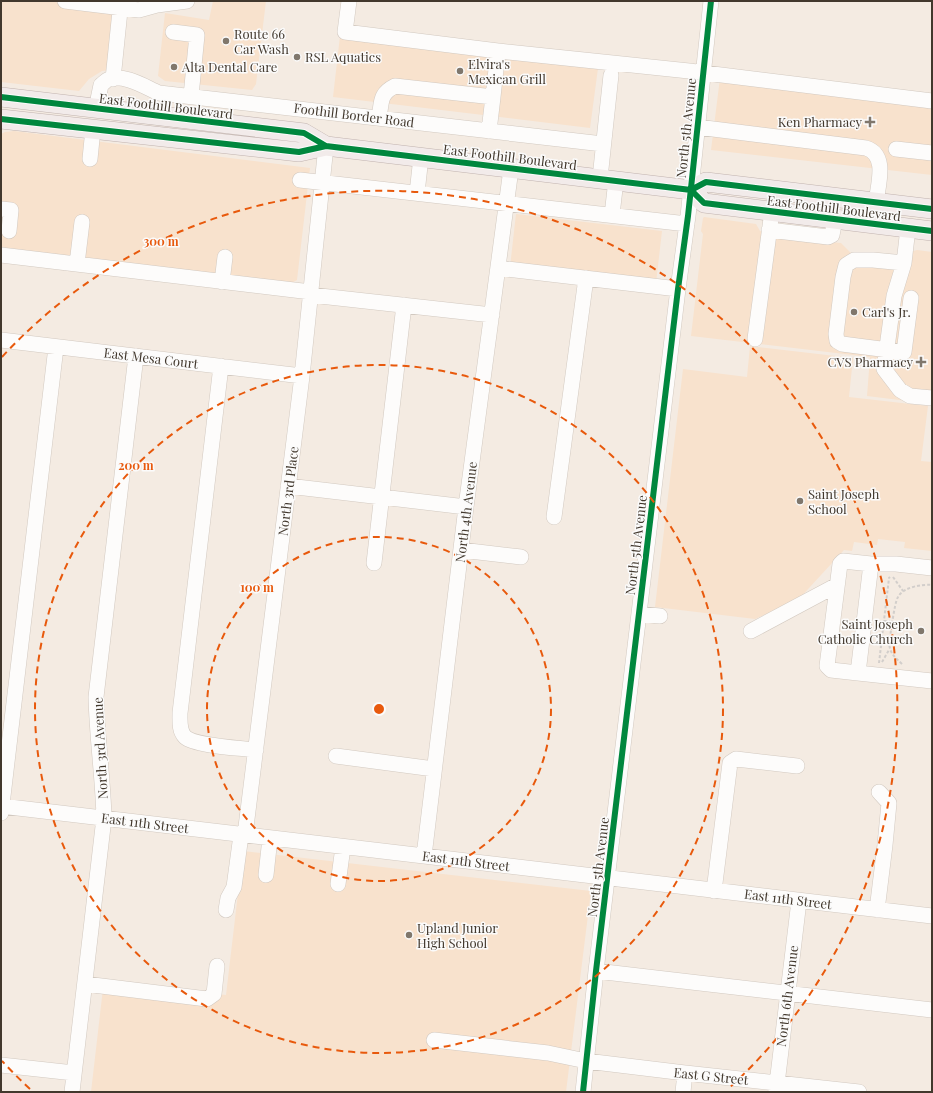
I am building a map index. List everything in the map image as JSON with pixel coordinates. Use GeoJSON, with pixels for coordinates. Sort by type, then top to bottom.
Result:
{"type":"FeatureCollection","features":[{"type":"Feature","properties":{"kind":"main road","name":"East Foothill Boulevard"},"geometry":{"type":"LineString","coordinates":[[1,97],[304,133],[326,146]]}},
{"type":"Feature","properties":{"kind":"main road","name":"East Foothill Boulevard"},"geometry":{"type":"LineString","coordinates":[[1,119],[299,152],[326,146],[691,190],[706,182],[932,209]]}},
{"type":"Feature","properties":{"kind":"main road","name":"East Foothill Boulevard"},"geometry":{"type":"LineString","coordinates":[[691,190],[704,203],[932,231]]}},
{"type":"Feature","properties":{"kind":"street"},"geometry":{"type":"LineString","coordinates":[[65,1],[121,4],[139,10],[158,4],[186,1]]}},
{"type":"Feature","properties":{"kind":"street"},"geometry":{"type":"LineString","coordinates":[[349,1],[346,32],[932,101]]}},
{"type":"Feature","properties":{"kind":"street","name":"North 5th Avenue"},"geometry":{"type":"LineString","coordinates":[[583,1092],[596,971],[691,190],[711,1]]}},
{"type":"Feature","properties":{"kind":"street"},"geometry":{"type":"LineString","coordinates":[[96,109],[101,85],[108,79],[112,79],[121,4]]}},
{"type":"Feature","properties":{"kind":"street"},"geometry":{"type":"LineString","coordinates":[[173,32],[197,35],[191,96]]}},
{"type":"Feature","properties":{"kind":"street"},"geometry":{"type":"LineString","coordinates":[[489,131],[497,60]]}},
{"type":"Feature","properties":{"kind":"street"},"geometry":{"type":"LineString","coordinates":[[611,75],[603,144],[612,215]]}},
{"type":"Feature","properties":{"kind":"street","name":"Foothill Border Road"},"geometry":{"type":"LineString","coordinates":[[112,79],[116,78],[128,80],[159,93],[603,144]]}},
{"type":"Feature","properties":{"kind":"street"},"geometry":{"type":"LineString","coordinates":[[379,118],[383,95],[386,90],[395,86],[493,97]]}},
{"type":"Feature","properties":{"kind":"street"},"geometry":{"type":"LineString","coordinates":[[697,127],[858,147],[871,150],[876,154],[880,163],[876,202]]}},
{"type":"Feature","properties":{"kind":"street"},"geometry":{"type":"LineString","coordinates":[[90,159],[93,129]]}},
{"type":"Feature","properties":{"kind":"street","name":"North 3rd Place"},"geometry":{"type":"LineString","coordinates":[[226,910],[228,898],[234,887],[256,750],[302,376],[326,146]]}},
{"type":"Feature","properties":{"kind":"street"},"geometry":{"type":"LineString","coordinates":[[896,149],[932,153]]}},
{"type":"Feature","properties":{"kind":"street"},"geometry":{"type":"LineString","coordinates":[[417,193],[421,157]]}},
{"type":"Feature","properties":{"kind":"street","name":"North 4th Avenue"},"geometry":{"type":"LineString","coordinates":[[424,856],[466,507],[510,169]]}},
{"type":"Feature","properties":{"kind":"street"},"geometry":{"type":"LineString","coordinates":[[300,180],[687,224]]}},
{"type":"Feature","properties":{"kind":"street"},"geometry":{"type":"LineString","coordinates":[[1,209],[10,210],[9,231]]}},
{"type":"Feature","properties":{"kind":"street"},"geometry":{"type":"LineString","coordinates":[[755,339],[772,211]]}},
{"type":"Feature","properties":{"kind":"street"},"geometry":{"type":"LineString","coordinates":[[769,230],[828,237],[832,235],[835,219]]}},
{"type":"Feature","properties":{"kind":"street"},"geometry":{"type":"LineString","coordinates":[[77,264],[82,222]]}},
{"type":"Feature","properties":{"kind":"street"},"geometry":{"type":"LineString","coordinates":[[908,228],[904,263],[894,296],[884,369],[900,390],[910,396],[932,398]]}},
{"type":"Feature","properties":{"kind":"street"},"geometry":{"type":"LineString","coordinates":[[1,255],[492,315]]}},
{"type":"Feature","properties":{"kind":"street"},"geometry":{"type":"LineString","coordinates":[[222,282],[225,257]]}},
{"type":"Feature","properties":{"kind":"street"},"geometry":{"type":"LineString","coordinates":[[904,263],[854,260],[846,265],[843,277],[836,334],[837,341],[842,344],[904,352],[911,298]]}},
{"type":"Feature","properties":{"kind":"street"},"geometry":{"type":"LineString","coordinates":[[498,268],[678,289]]}},
{"type":"Feature","properties":{"kind":"street"},"geometry":{"type":"LineString","coordinates":[[554,517],[586,278]]}},
{"type":"Feature","properties":{"kind":"street"},"geometry":{"type":"LineString","coordinates":[[374,563],[404,305]]}},
{"type":"Feature","properties":{"kind":"street","name":"East Mesa Court"},"geometry":{"type":"LineString","coordinates":[[1,340],[302,376]]}},
{"type":"Feature","properties":{"kind":"street"},"geometry":{"type":"LineString","coordinates":[[1,808],[56,347]]}},
{"type":"Feature","properties":{"kind":"street","name":"North 3rd Avenue"},"geometry":{"type":"LineString","coordinates":[[72,1092],[104,818],[96,698],[136,356]]}},
{"type":"Feature","properties":{"kind":"street"},"geometry":{"type":"LineString","coordinates":[[221,366],[180,713],[180,727],[184,737],[194,742],[256,750]]}},
{"type":"Feature","properties":{"kind":"street"},"geometry":{"type":"LineString","coordinates":[[288,486],[466,507]]}},
{"type":"Feature","properties":{"kind":"street"},"geometry":{"type":"LineString","coordinates":[[461,550],[521,557]]}},
{"type":"Feature","properties":{"kind":"street"},"geometry":{"type":"LineString","coordinates":[[932,568],[843,561],[840,564],[827,666],[831,670],[932,682]]}},
{"type":"Feature","properties":{"kind":"street"},"geometry":{"type":"LineString","coordinates":[[858,673],[871,564]]}},
{"type":"Feature","properties":{"kind":"street"},"geometry":{"type":"LineString","coordinates":[[751,631],[837,586]]}},
{"type":"Feature","properties":{"kind":"street"},"geometry":{"type":"LineString","coordinates":[[639,614],[660,616]]}},
{"type":"Feature","properties":{"kind":"street"},"geometry":{"type":"LineString","coordinates":[[336,756],[434,769]]}},
{"type":"Feature","properties":{"kind":"street"},"geometry":{"type":"LineString","coordinates":[[714,891],[730,763],[736,760],[797,766]]}},
{"type":"Feature","properties":{"kind":"street"},"geometry":{"type":"LineString","coordinates":[[877,910],[889,804],[879,792]]}},
{"type":"Feature","properties":{"kind":"street","name":"East 11th Street"},"geometry":{"type":"LineString","coordinates":[[1,808],[104,818],[932,916]]}},
{"type":"Feature","properties":{"kind":"street"},"geometry":{"type":"LineString","coordinates":[[266,875],[270,838]]}},
{"type":"Feature","properties":{"kind":"street"},"geometry":{"type":"LineString","coordinates":[[338,884],[342,847]]}},
{"type":"Feature","properties":{"kind":"street","name":"North 6th Avenue"},"geometry":{"type":"LineString","coordinates":[[777,1088],[799,901]]}},
{"type":"Feature","properties":{"kind":"street"},"geometry":{"type":"LineString","coordinates":[[85,984],[207,999],[214,994],[217,966]]}},
{"type":"Feature","properties":{"kind":"street"},"geometry":{"type":"LineString","coordinates":[[596,971],[932,1010]]}},
{"type":"Feature","properties":{"kind":"street","name":"East G Street"},"geometry":{"type":"LineString","coordinates":[[434,1040],[548,1053],[586,1061],[685,1073],[777,1088],[859,1092]]}},
{"type":"Feature","properties":{"kind":"street"},"geometry":{"type":"LineString","coordinates":[[1,1065],[74,1074]]}},
{"type":"Feature","properties":{"kind":"street"},"geometry":{"type":"LineString","coordinates":[[683,1092],[685,1073]]}},
{"type":"Feature","properties":{"kind":"path"},"geometry":{"type":"LineString","coordinates":[[890,650],[880,666],[881,642],[889,578],[893,576],[903,591]]}},
{"type":"Feature","properties":{"kind":"path"},"geometry":{"type":"LineString","coordinates":[[905,667],[892,655],[889,643],[898,597],[903,591],[916,586],[932,585]]}},
{"type":"Feature","properties":{"kind":"path"},"geometry":{"type":"LineString","coordinates":[[884,621],[893,622]]}},
{"type":"Feature","properties":{"kind":"path"},"geometry":{"type":"LineString","coordinates":[[881,642],[889,643]]}},
{"type":"Feature","properties":{"kind":"shaded area"},"geometry":{"type":"Polygon","coordinates":[[[1,1],[184,1],[124,15],[110,70],[102,71],[89,79],[79,91],[1,82],[1,1]]]}},
{"type":"Feature","properties":{"kind":"shaded area"},"geometry":{"type":"Polygon","coordinates":[[[213,1],[266,1],[256,84],[252,90],[165,81],[158,76],[165,13],[209,20],[213,1]]]}},
{"type":"Feature","properties":{"kind":"shaded area"},"geometry":{"type":"Polygon","coordinates":[[[340,36],[598,68],[590,128],[333,97],[340,36]]]}},
{"type":"Feature","properties":{"kind":"shaded area"},"geometry":{"type":"Polygon","coordinates":[[[721,70],[932,95],[932,175],[711,150],[721,70]]]}},
{"type":"Feature","properties":{"kind":"shaded area"},"geometry":{"type":"Polygon","coordinates":[[[14,131],[310,168],[297,280],[290,284],[1,247],[1,134],[14,131]]]}},
{"type":"Feature","properties":{"kind":"shaded area"},"geometry":{"type":"Polygon","coordinates":[[[516,214],[662,231],[656,283],[510,267],[516,214]]]}},
{"type":"Feature","properties":{"kind":"shaded area"},"geometry":{"type":"Polygon","coordinates":[[[704,217],[756,224],[760,231],[782,237],[841,243],[851,253],[889,258],[917,250],[932,252],[932,404],[867,396],[870,357],[691,336],[703,234],[701,231],[704,217]]]}},
{"type":"Feature","properties":{"kind":"shaded area","name":"Saint Joseph School"},"geometry":{"type":"Polygon","coordinates":[[[750,346],[853,358],[849,397],[928,406],[921,461],[932,462],[932,551],[904,548],[905,542],[878,539],[877,545],[854,542],[852,551],[844,550],[798,600],[755,619],[655,607],[683,369],[747,377],[750,346]]]}},
{"type":"Feature","properties":{"kind":"shaded area","name":"Upland Junior High School"},"geometry":{"type":"Polygon","coordinates":[[[243,851],[591,891],[566,1092],[91,1092],[104,980],[226,995],[243,851]]]}},
{"type":"Feature","properties":{"kind":"cycle path"},"geometry":{"type":"LineString","coordinates":[[583,1092],[596,971],[688,216],[711,1]]}},
{"type":"Feature","properties":{"kind":"cycle path"},"geometry":{"type":"LineString","coordinates":[[1,97],[304,133],[326,146]]}},
{"type":"Feature","properties":{"kind":"cycle path"},"geometry":{"type":"LineString","coordinates":[[1,119],[299,152],[326,146],[691,190],[706,182],[932,209]]}},
{"type":"Feature","properties":{"kind":"cycle path"},"geometry":{"type":"LineString","coordinates":[[691,190],[704,203],[932,231]]}},
{"type":"Feature","properties":{"kind":"place","name":"Route 66 Car Wash"},"geometry":{"type":"Point","coordinates":[226,41]}},
{"type":"Feature","properties":{"kind":"place","name":"RSL Aquatics"},"geometry":{"type":"Point","coordinates":[297,57]}},
{"type":"Feature","properties":{"kind":"place","name":"Alta Dental Care"},"geometry":{"type":"Point","coordinates":[174,67]}},
{"type":"Feature","properties":{"kind":"place","name":"Elvira's Mexican Grill"},"geometry":{"type":"Point","coordinates":[460,71]}},
{"type":"Feature","properties":{"kind":"place","name":"Ken Pharmacy"},"geometry":{"type":"Point","coordinates":[870,122]}},
{"type":"Feature","properties":{"kind":"place","name":"Carl's Jr."},"geometry":{"type":"Point","coordinates":[854,312]}},
{"type":"Feature","properties":{"kind":"place","name":"CVS Pharmacy"},"geometry":{"type":"Point","coordinates":[921,362]}},
{"type":"Feature","properties":{"kind":"place","name":"Saint Joseph School"},"geometry":{"type":"Point","coordinates":[800,501]}},
{"type":"Feature","properties":{"kind":"place","name":"Saint Joseph Catholic Church"},"geometry":{"type":"Point","coordinates":[921,631]}},
{"type":"Feature","properties":{"kind":"place","name":"Upland Junior High School"},"geometry":{"type":"Point","coordinates":[409,935]}}]}
